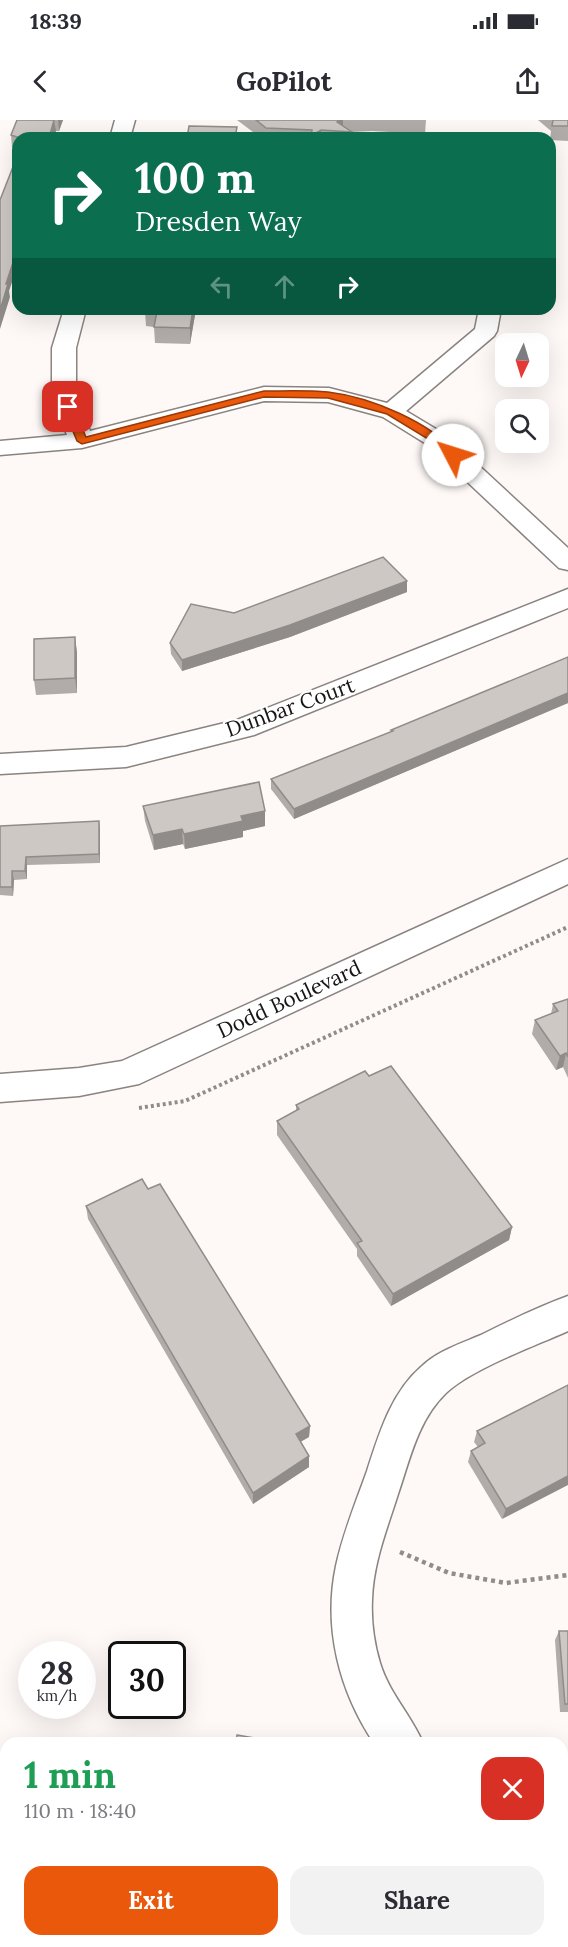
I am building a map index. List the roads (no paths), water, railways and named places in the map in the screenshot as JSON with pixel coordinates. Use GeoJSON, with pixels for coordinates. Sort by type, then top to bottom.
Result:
{"type":"FeatureCollection","features":[{"type":"Feature","properties":{"kind":"street"},"geometry":{"type":"LineString","coordinates":[[73,315],[64,348],[64,395],[82,441]]}},
{"type":"Feature","properties":{"kind":"street"},"geometry":{"type":"LineString","coordinates":[[390,412],[486,331],[489,315]]}},
{"type":"Feature","properties":{"kind":"street"},"geometry":{"type":"LineString","coordinates":[[0,448],[82,441],[264,394],[329,395],[390,412],[437,440],[568,562]]}},
{"type":"Feature","properties":{"kind":"street","name":"Dunbar Court"},"geometry":{"type":"LineString","coordinates":[[0,764],[126,757],[244,728],[568,598]]}},
{"type":"Feature","properties":{"kind":"street","name":"Dodd Boulevard"},"geometry":{"type":"LineString","coordinates":[[0,1088],[79,1082],[128,1074],[568,871]]}},
{"type":"Feature","properties":{"kind":"street"},"geometry":{"type":"LineString","coordinates":[[395,1737],[385,1724],[369,1694],[355,1646],[351,1599],[354,1577],[365,1536],[401,1428],[412,1402],[435,1378],[464,1360],[568,1313]]}}]}
